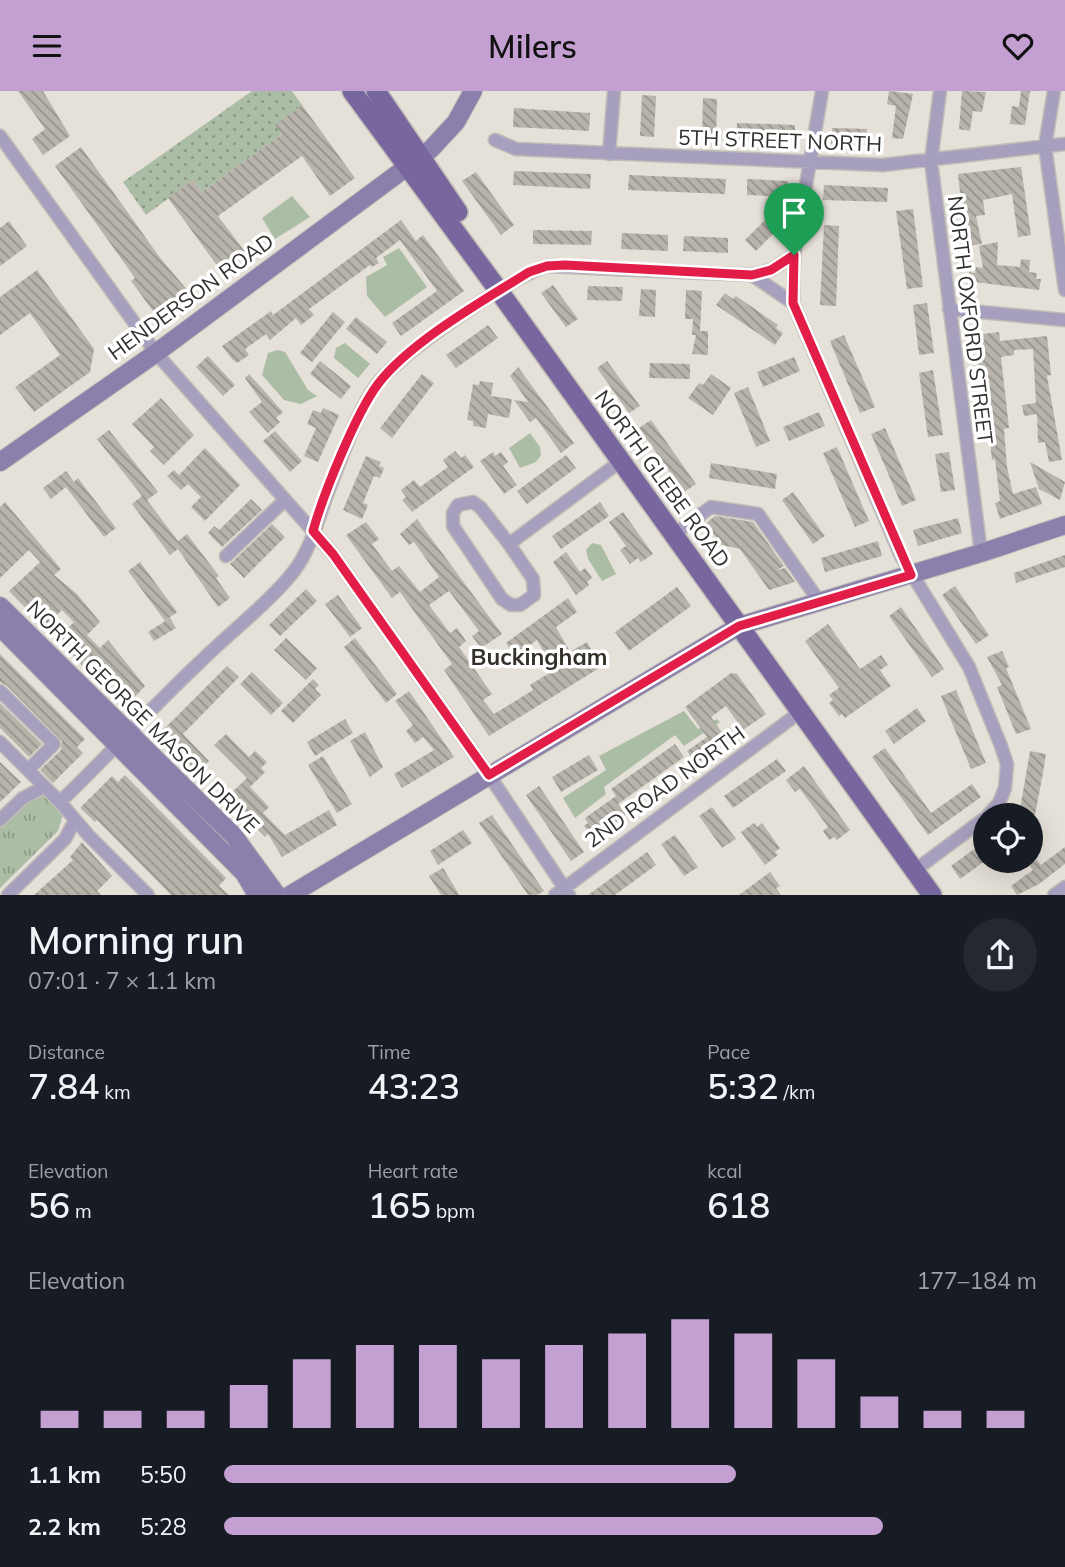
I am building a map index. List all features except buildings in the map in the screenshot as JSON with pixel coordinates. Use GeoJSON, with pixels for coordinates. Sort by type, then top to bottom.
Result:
{"type":"FeatureCollection","features":[{"type":"Feature","properties":{"kind":"main road","name":"NORTH GLEBE ROAD"},"geometry":{"type":"LineString","coordinates":[[352,91],[412,161],[505,287],[920,867],[932,895]]}},
{"type":"Feature","properties":{"kind":"main road","name":"NORTH GLEBE ROAD"},"geometry":{"type":"LineString","coordinates":[[376,91],[412,161]]}},
{"type":"Feature","properties":{"kind":"main road","name":"NORTH GLEBE ROAD"},"geometry":{"type":"LineString","coordinates":[[744,623],[800,712],[920,867],[947,895]]}},
{"type":"Feature","properties":{"kind":"street","name":"HENDERSON ROAD"},"geometry":{"type":"LineString","coordinates":[[0,462],[156,353],[412,161],[456,123],[474,91]]}},
{"type":"Feature","properties":{"kind":"street"},"geometry":{"type":"LineString","coordinates":[[609,154],[614,91]]}},
{"type":"Feature","properties":{"kind":"street"},"geometry":{"type":"LineString","coordinates":[[822,91],[794,255],[793,303],[911,575],[969,667],[1007,764],[1005,788],[999,803]]}},
{"type":"Feature","properties":{"kind":"street","name":"NORTH OXFORD STREET"},"geometry":{"type":"LineString","coordinates":[[940,91],[931,162],[981,554]]}},
{"type":"Feature","properties":{"kind":"street"},"geometry":{"type":"LineString","coordinates":[[1054,91],[1045,146],[1065,290]]}},
{"type":"Feature","properties":{"kind":"street"},"geometry":{"type":"LineString","coordinates":[[0,136],[156,353],[333,554],[489,775],[562,892]]}},
{"type":"Feature","properties":{"kind":"street","name":"5TH STREET NORTH"},"geometry":{"type":"LineString","coordinates":[[495,140],[516,149],[883,165],[931,162],[1065,143]]}},
{"type":"Feature","properties":{"kind":"street"},"geometry":{"type":"LineString","coordinates":[[60,801],[124,739],[164,695],[294,572],[309,547],[364,406],[379,383],[423,344],[505,287],[529,272],[547,266],[752,275],[771,270],[794,255]]}},
{"type":"Feature","properties":{"kind":"street"},"geometry":{"type":"LineString","coordinates":[[752,275],[793,303]]}},
{"type":"Feature","properties":{"kind":"street"},"geometry":{"type":"LineString","coordinates":[[949,309],[1065,320]]}},
{"type":"Feature","properties":{"kind":"street"},"geometry":{"type":"LineString","coordinates":[[509,544],[626,458]]}},
{"type":"Feature","properties":{"kind":"street"},"geometry":{"type":"LineString","coordinates":[[226,556],[285,500]]}},
{"type":"Feature","properties":{"kind":"street"},"geometry":{"type":"LineString","coordinates":[[473,502],[481,508],[509,544],[533,579],[534,595],[520,605],[511,605],[502,599],[453,526],[453,513],[458,506],[473,502]]}},
{"type":"Feature","properties":{"kind":"street"},"geometry":{"type":"LineString","coordinates":[[679,531],[711,507],[758,514],[820,601]]}},
{"type":"Feature","properties":{"kind":"street"},"geometry":{"type":"LineString","coordinates":[[290,895],[744,623],[981,554],[1065,525]]}},
{"type":"Feature","properties":{"kind":"street","name":"NORTH GEORGE MASON DRIVE"},"geometry":{"type":"LineString","coordinates":[[0,605],[244,873],[257,895]]}},
{"type":"Feature","properties":{"kind":"street","name":"NORTH GEORGE MASON DRIVE"},"geometry":{"type":"LineString","coordinates":[[0,627],[234,836],[278,895]]}},
{"type":"Feature","properties":{"kind":"street"},"geometry":{"type":"LineString","coordinates":[[0,691],[58,740],[27,770]]}},
{"type":"Feature","properties":{"kind":"street","name":"2ND ROAD NORTH"},"geometry":{"type":"LineString","coordinates":[[562,892],[800,712]]}},
{"type":"Feature","properties":{"kind":"street"},"geometry":{"type":"LineString","coordinates":[[0,742],[60,801],[148,895]]}},
{"type":"Feature","properties":{"kind":"street"},"geometry":{"type":"LineString","coordinates":[[0,820],[23,798],[44,787]]}},
{"type":"Feature","properties":{"kind":"street"},"geometry":{"type":"LineString","coordinates":[[8,895],[65,839],[75,820]]}},
{"type":"Feature","properties":{"kind":"street"},"geometry":{"type":"LineString","coordinates":[[920,867],[973,827]]}},
{"type":"Feature","properties":{"kind":"street"},"geometry":{"type":"LineString","coordinates":[[1054,895],[1065,887]]}},
{"type":"Feature","properties":{"kind":"green space"},"geometry":{"type":"Polygon","coordinates":[[[252,91],[292,91],[302,105],[276,125],[282,134],[202,192],[193,180],[146,215],[123,182],[252,91]]]}},
{"type":"Feature","properties":{"kind":"green space"},"geometry":{"type":"Polygon","coordinates":[[[292,196],[310,217],[275,239],[262,218],[292,196]]]}},
{"type":"Feature","properties":{"kind":"green space"},"geometry":{"type":"Polygon","coordinates":[[[399,248],[427,287],[385,317],[367,296],[366,277],[387,265],[383,257],[399,248]]]}},
{"type":"Feature","properties":{"kind":"green space"},"geometry":{"type":"Polygon","coordinates":[[[345,343],[370,364],[358,378],[334,358],[336,348],[345,343]]]}},
{"type":"Feature","properties":{"kind":"green space"},"geometry":{"type":"Polygon","coordinates":[[[278,350],[285,352],[308,390],[317,396],[301,404],[284,400],[262,375],[268,353],[278,350]]]}},
{"type":"Feature","properties":{"kind":"green space"},"geometry":{"type":"Polygon","coordinates":[[[530,433],[540,447],[541,455],[536,462],[520,468],[509,448],[530,433]]]}},
{"type":"Feature","properties":{"kind":"green space"},"geometry":{"type":"Polygon","coordinates":[[[592,543],[601,545],[616,574],[602,581],[588,559],[586,550],[592,543]]]}},
{"type":"Feature","properties":{"kind":"green space"},"geometry":{"type":"Polygon","coordinates":[[[684,711],[698,729],[717,719],[720,722],[684,746],[675,735],[604,787],[606,794],[575,818],[563,798],[606,770],[599,756],[684,711]]]}},
{"type":"Feature","properties":{"kind":"green space"},"geometry":{"type":"Polygon","coordinates":[[[41,792],[63,815],[58,831],[0,888],[0,822],[41,792]]]}},
{"type":"Feature","properties":{"kind":"district","name":"Buckingham"},"geometry":{"type":"Point","coordinates":[539,657]}},
{"type":"Feature","properties":{"kind":"route"},"geometry":{"type":"LineString","coordinates":[[794,255],[793,303],[911,575],[739,626],[489,775],[333,554],[313,531],[317,515],[364,406],[379,383],[397,364],[529,272],[547,266],[565,265],[752,275],[771,270],[794,255]]}}]}
